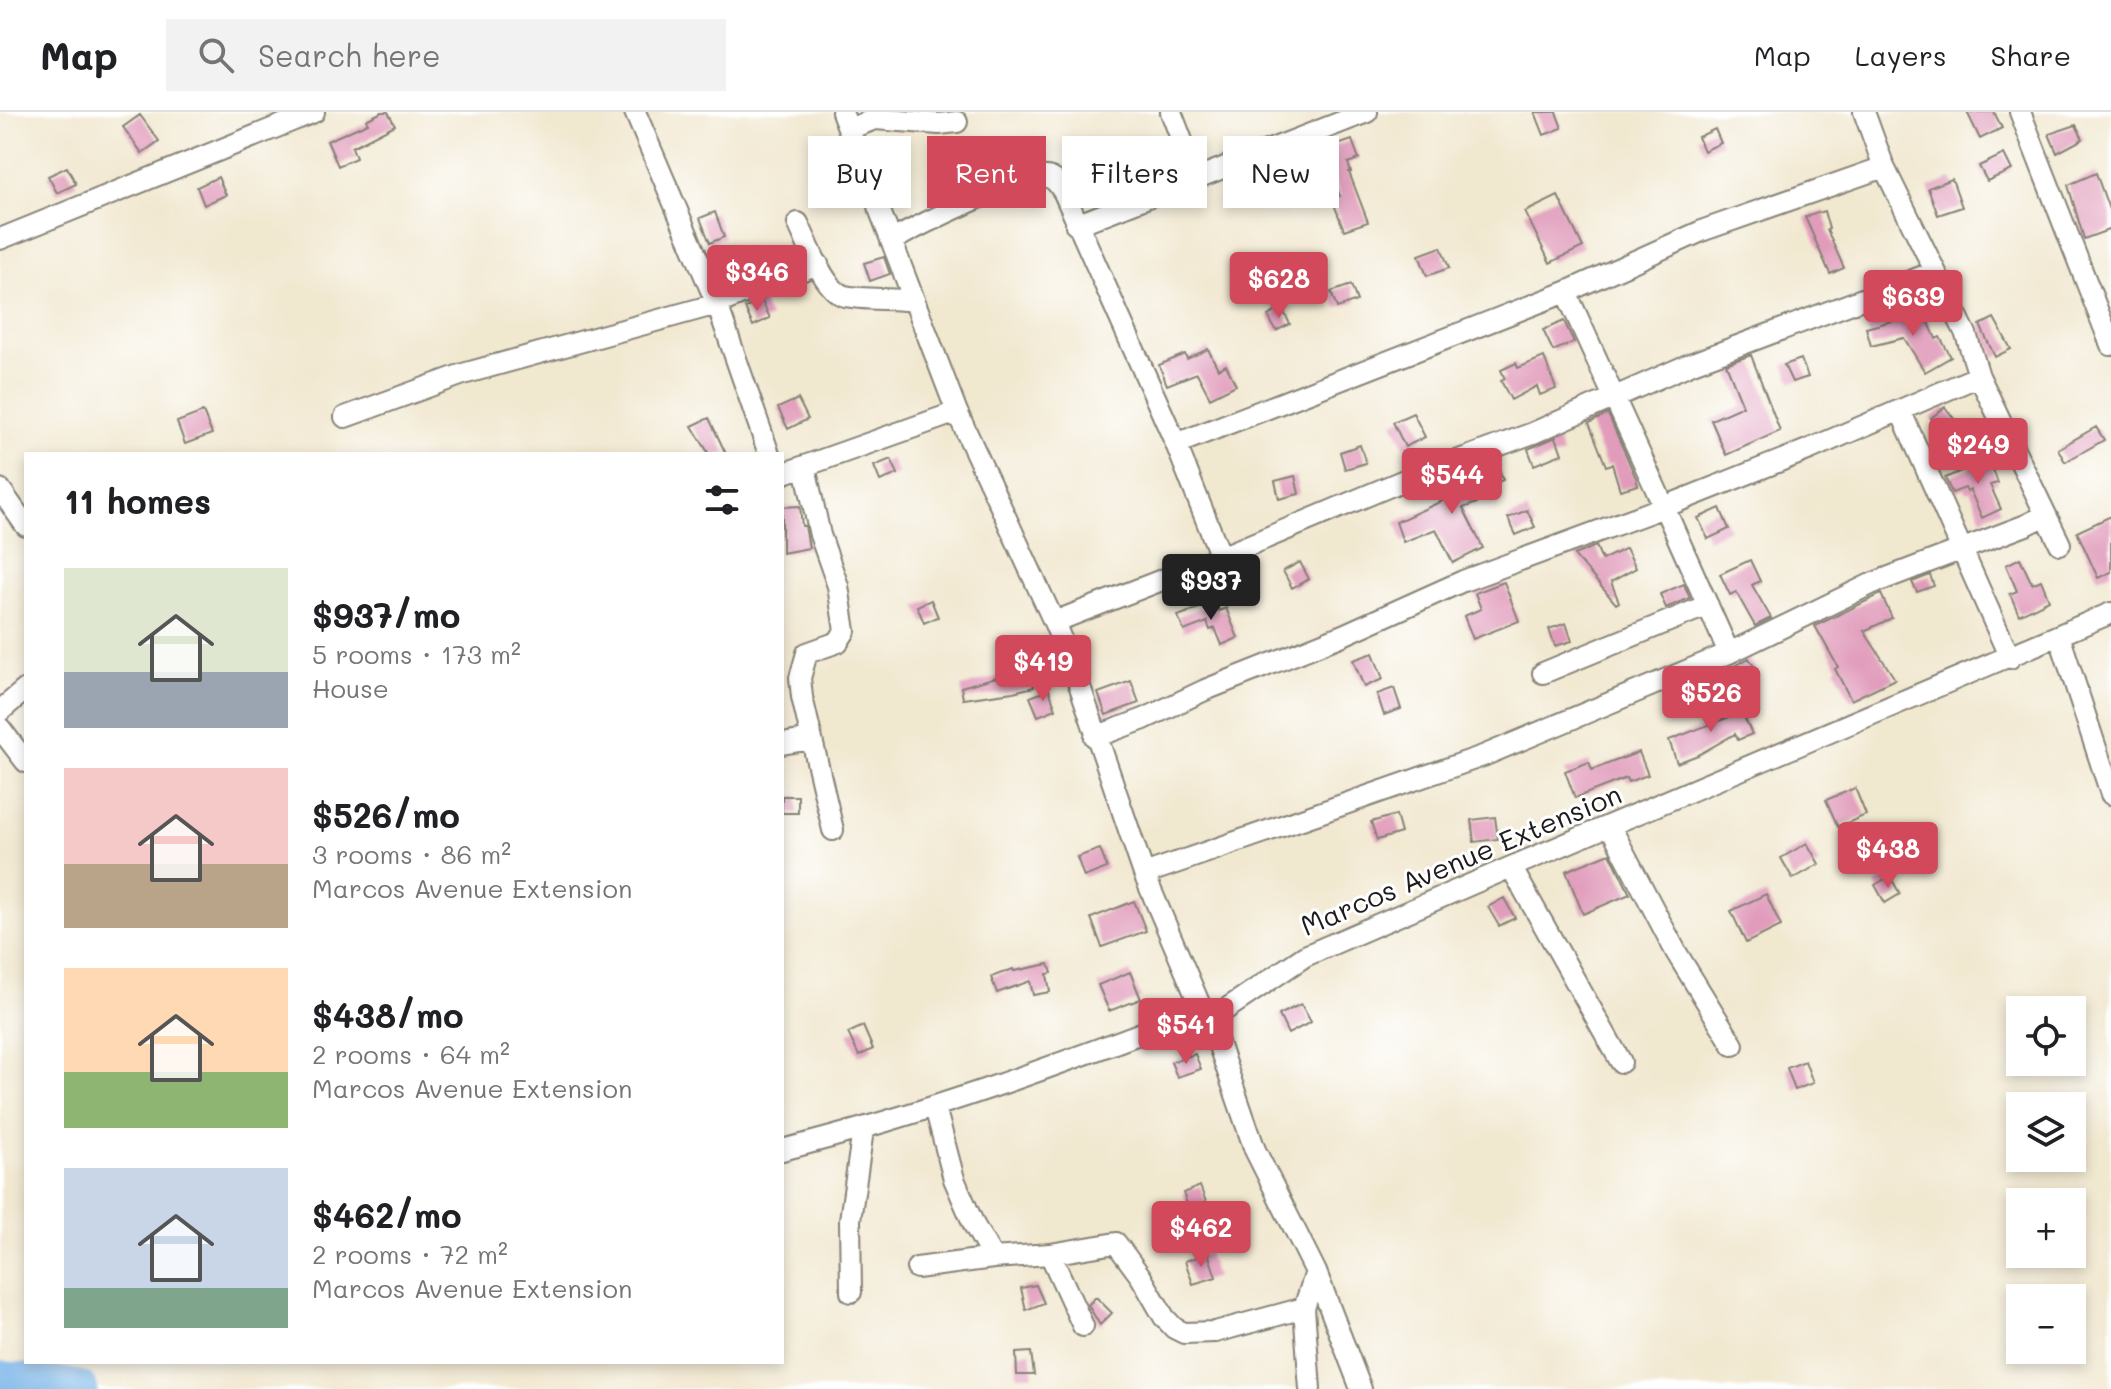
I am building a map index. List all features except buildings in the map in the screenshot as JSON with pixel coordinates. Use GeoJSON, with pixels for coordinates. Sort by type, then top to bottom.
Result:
{"type":"FeatureCollection","features":[{"type":"Feature","properties":{"kind":"street"},"geometry":{"type":"LineString","coordinates":[[0,239],[314,112]]}},
{"type":"Feature","properties":{"kind":"street"},"geometry":{"type":"LineString","coordinates":[[635,112],[717,304],[768,452]]}},
{"type":"Feature","properties":{"kind":"street"},"geometry":{"type":"LineString","coordinates":[[1171,112],[1180,136]]}},
{"type":"Feature","properties":{"kind":"street"},"geometry":{"type":"LineString","coordinates":[[1207,173],[1367,112]]}},
{"type":"Feature","properties":{"kind":"street"},"geometry":{"type":"LineString","coordinates":[[1864,112],[1884,167],[1966,334],[1979,376],[2060,544]]}},
{"type":"Feature","properties":{"kind":"street"},"geometry":{"type":"LineString","coordinates":[[2020,112],[2111,345]]}},
{"type":"Feature","properties":{"kind":"street"},"geometry":{"type":"LineString","coordinates":[[957,122],[845,120],[957,412],[1078,681],[1144,874],[1206,1015],[1255,1150],[1316,1272],[1361,1389]]}},
{"type":"Feature","properties":{"kind":"street"},"geometry":{"type":"LineString","coordinates":[[1176,444],[1566,292],[1704,230],[1884,167]]}},
{"type":"Feature","properties":{"kind":"street"},"geometry":{"type":"LineString","coordinates":[[891,241],[928,221],[1027,181],[1048,176],[1054,179],[1064,193],[1176,444],[1221,557]]}},
{"type":"Feature","properties":{"kind":"street"},"geometry":{"type":"LineString","coordinates":[[1076,225],[1118,208]]}},
{"type":"Feature","properties":{"kind":"street"},"geometry":{"type":"LineString","coordinates":[[798,223],[834,290],[844,296],[914,301]]}},
{"type":"Feature","properties":{"kind":"street"},"geometry":{"type":"LineString","coordinates":[[345,417],[463,374],[717,304],[818,264]]}},
{"type":"Feature","properties":{"kind":"street"},"geometry":{"type":"LineString","coordinates":[[1054,622],[1221,557],[1402,481],[1533,433],[1704,358],[1934,272]]}},
{"type":"Feature","properties":{"kind":"street"},"geometry":{"type":"LineString","coordinates":[[1566,292],[1729,653]]}},
{"type":"Feature","properties":{"kind":"street"},"geometry":{"type":"LineString","coordinates":[[1095,737],[1343,635],[1463,581],[1664,507],[1979,376]]}},
{"type":"Feature","properties":{"kind":"street"},"geometry":{"type":"LineString","coordinates":[[1900,410],[2010,658]]}},
{"type":"Feature","properties":{"kind":"street"},"geometry":{"type":"LineString","coordinates":[[784,473],[957,412]]}},
{"type":"Feature","properties":{"kind":"street"},"geometry":{"type":"LineString","coordinates":[[805,467],[820,535],[838,586],[845,631],[838,642],[807,653],[801,690],[833,830]]}},
{"type":"Feature","properties":{"kind":"street"},"geometry":{"type":"LineString","coordinates":[[0,489],[24,523]]}},
{"type":"Feature","properties":{"kind":"street"},"geometry":{"type":"LineString","coordinates":[[1144,874],[1483,756],[1729,653],[1871,584],[2046,515]]}},
{"type":"Feature","properties":{"kind":"street"},"geometry":{"type":"LineString","coordinates":[[1543,673],[1708,605]]}},
{"type":"Feature","properties":{"kind":"street","name":"Marcos Avenue Extension"},"geometry":{"type":"LineString","coordinates":[[784,1150],[863,1130],[1206,1015],[1305,956],[2111,613]]}},
{"type":"Feature","properties":{"kind":"street"},"geometry":{"type":"LineString","coordinates":[[2059,635],[2111,794]]}},
{"type":"Feature","properties":{"kind":"street"},"geometry":{"type":"LineString","coordinates":[[0,711],[24,691]]}},
{"type":"Feature","properties":{"kind":"street"},"geometry":{"type":"LineString","coordinates":[[0,728],[24,759]]}},
{"type":"Feature","properties":{"kind":"street"},"geometry":{"type":"LineString","coordinates":[[784,744],[811,739]]}},
{"type":"Feature","properties":{"kind":"street"},"geometry":{"type":"LineString","coordinates":[[1610,826],[1676,952],[1733,1045]]}},
{"type":"Feature","properties":{"kind":"street"},"geometry":{"type":"LineString","coordinates":[[1511,867],[1621,1062]]}},
{"type":"Feature","properties":{"kind":"street"},"geometry":{"type":"LineString","coordinates":[[935,1107],[954,1179],[974,1225],[993,1258]]}},
{"type":"Feature","properties":{"kind":"street"},"geometry":{"type":"LineString","coordinates":[[851,1292],[850,1220],[863,1130]]}},
{"type":"Feature","properties":{"kind":"street"},"geometry":{"type":"LineString","coordinates":[[917,1268],[1050,1254],[1116,1243],[1141,1277],[1164,1317],[1184,1333],[1215,1332],[1304,1308]]}},
{"type":"Feature","properties":{"kind":"street"},"geometry":{"type":"LineString","coordinates":[[1050,1254],[1083,1326]]}},
{"type":"Feature","properties":{"kind":"street"},"geometry":{"type":"LineString","coordinates":[[1310,1389],[1304,1308],[1316,1272]]}},
{"type":"Feature","properties":{"kind":"waterway"},"geometry":{"type":"LineString","coordinates":[[0,1379],[80,1389]]}}]}
